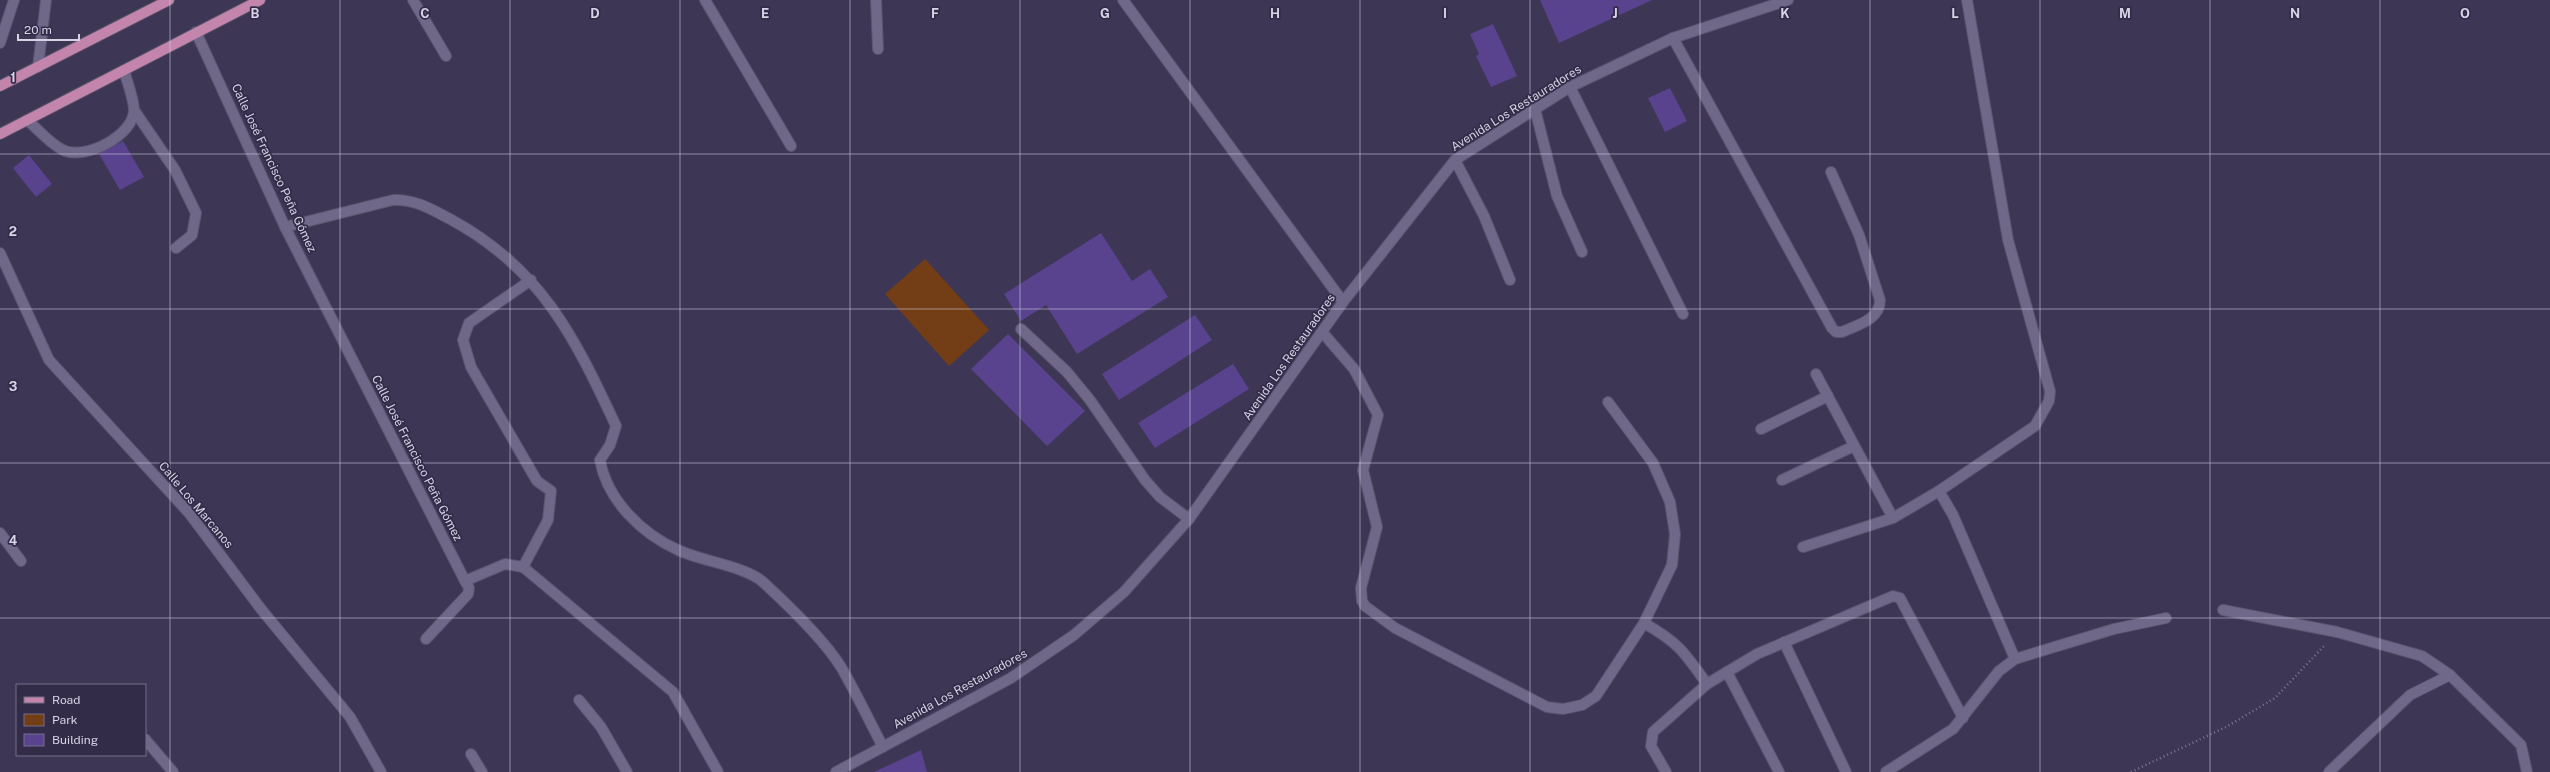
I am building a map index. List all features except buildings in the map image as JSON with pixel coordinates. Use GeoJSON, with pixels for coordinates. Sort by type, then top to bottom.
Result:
{"type":"FeatureCollection","features":[{"type":"Feature","properties":{"kind":"main road"},"geometry":{"type":"LineString","coordinates":[[0,86],[169,0]]}},
{"type":"Feature","properties":{"kind":"main road"},"geometry":{"type":"LineString","coordinates":[[0,134],[260,0]]}},
{"type":"Feature","properties":{"kind":"street"},"geometry":{"type":"LineString","coordinates":[[0,43],[14,0]]}},
{"type":"Feature","properties":{"kind":"street"},"geometry":{"type":"LineString","coordinates":[[38,67],[46,0]]}},
{"type":"Feature","properties":{"kind":"street"},"geometry":{"type":"LineString","coordinates":[[413,0],[446,56]]}},
{"type":"Feature","properties":{"kind":"street"},"geometry":{"type":"LineString","coordinates":[[705,0],[791,146]]}},
{"type":"Feature","properties":{"kind":"street"},"geometry":{"type":"LineString","coordinates":[[876,0],[878,49]]}},
{"type":"Feature","properties":{"kind":"street"},"geometry":{"type":"LineString","coordinates":[[1123,0],[1343,302]]}},
{"type":"Feature","properties":{"kind":"street","name":"Avenida Los Restauradores"},"geometry":{"type":"LineString","coordinates":[[836,772],[1011,678],[1074,635],[1124,592],[1189,519],[1323,333],[1343,302],[1455,160],[1570,87],[1673,38],[1788,0]]}},
{"type":"Feature","properties":{"kind":"street"},"geometry":{"type":"LineString","coordinates":[[1803,547],[1893,518],[1939,491],[2035,426],[2043,413],[2050,396],[2008,240],[1967,0]]}},
{"type":"Feature","properties":{"kind":"street","name":"Calle José Francisco Peña Gómez"},"geometry":{"type":"LineString","coordinates":[[196,32],[285,227],[465,581]]}},
{"type":"Feature","properties":{"kind":"street"},"geometry":{"type":"LineString","coordinates":[[1673,38],[1832,328],[1836,332],[1842,332],[1875,316],[1880,309],[1880,300],[1859,234],[1831,172]]}},
{"type":"Feature","properties":{"kind":"street"},"geometry":{"type":"LineString","coordinates":[[124,70],[134,110],[175,170],[196,213],[192,235],[176,248]]}},
{"type":"Feature","properties":{"kind":"street"},"geometry":{"type":"LineString","coordinates":[[1570,87],[1683,314]]}},
{"type":"Feature","properties":{"kind":"street"},"geometry":{"type":"LineString","coordinates":[[1535,109],[1557,196],[1582,252]]}},
{"type":"Feature","properties":{"kind":"street"},"geometry":{"type":"LineString","coordinates":[[27,120],[63,150],[77,153],[94,149],[121,135],[130,123],[134,110]]}},
{"type":"Feature","properties":{"kind":"street"},"geometry":{"type":"LineString","coordinates":[[1455,160],[1484,216],[1510,280]]}},
{"type":"Feature","properties":{"kind":"street"},"geometry":{"type":"LineString","coordinates":[[285,227],[393,200],[408,199],[477,234],[531,280],[576,344],[616,426],[610,445],[600,460],[603,477],[619,503],[640,525],[678,550],[724,565],[761,581],[801,618],[840,666],[883,747]]}},
{"type":"Feature","properties":{"kind":"street","name":"Calle Los Marcanos"},"geometry":{"type":"LineString","coordinates":[[0,253],[49,360],[188,513],[261,609],[350,717],[381,772]]}},
{"type":"Feature","properties":{"kind":"street"},"geometry":{"type":"LineString","coordinates":[[522,567],[548,520],[551,491],[537,481],[471,367],[463,340],[468,323],[531,280]]}},
{"type":"Feature","properties":{"kind":"street"},"geometry":{"type":"LineString","coordinates":[[1021,329],[1068,372],[1090,400],[1145,480],[1160,497],[1189,519]]}},
{"type":"Feature","properties":{"kind":"street"},"geometry":{"type":"LineString","coordinates":[[1323,333],[1354,369],[1378,415],[1363,470],[1377,527],[1361,588],[1362,601],[1365,606],[1395,628],[1547,708],[1563,709],[1582,705],[1596,696],[1644,623],[1672,565],[1675,534],[1670,502],[1652,463],[1608,402]]}},
{"type":"Feature","properties":{"kind":"street"},"geometry":{"type":"LineString","coordinates":[[1816,374],[1893,518]]}},
{"type":"Feature","properties":{"kind":"street"},"geometry":{"type":"LineString","coordinates":[[1761,429],[1828,396]]}},
{"type":"Feature","properties":{"kind":"street"},"geometry":{"type":"LineString","coordinates":[[1782,480],[1854,446]]}},
{"type":"Feature","properties":{"kind":"street"},"geometry":{"type":"LineString","coordinates":[[1939,491],[1953,516],[2015,659]]}},
{"type":"Feature","properties":{"kind":"street"},"geometry":{"type":"LineString","coordinates":[[0,533],[21,561]]}},
{"type":"Feature","properties":{"kind":"street"},"geometry":{"type":"LineString","coordinates":[[426,639],[468,594],[469,588],[465,581],[505,564],[522,567],[666,685],[678,699],[718,772]]}},
{"type":"Feature","properties":{"kind":"street"},"geometry":{"type":"LineString","coordinates":[[1666,772],[1651,746],[1653,732],[1707,684],[1784,642],[1897,596],[1963,718]]}},
{"type":"Feature","properties":{"kind":"street"},"geometry":{"type":"LineString","coordinates":[[2223,610],[2337,632],[2422,656],[2450,675],[2521,745],[2527,772]]}},
{"type":"Feature","properties":{"kind":"street"},"geometry":{"type":"LineString","coordinates":[[1886,772],[1953,729],[1991,680],[2015,659],[2099,633],[2166,618]]}},
{"type":"Feature","properties":{"kind":"street"},"geometry":{"type":"LineString","coordinates":[[1644,623],[1671,639],[1682,648],[1707,684]]}},
{"type":"Feature","properties":{"kind":"street"},"geometry":{"type":"LineString","coordinates":[[1784,642],[1846,772]]}},
{"type":"Feature","properties":{"kind":"street"},"geometry":{"type":"LineString","coordinates":[[1727,672],[1779,772]]}},
{"type":"Feature","properties":{"kind":"street"},"geometry":{"type":"LineString","coordinates":[[2330,772],[2410,695],[2450,675]]}},
{"type":"Feature","properties":{"kind":"street"},"geometry":{"type":"LineString","coordinates":[[579,700],[601,727],[627,772]]}},
{"type":"Feature","properties":{"kind":"street"},"geometry":{"type":"LineString","coordinates":[[146,740],[173,772]]}},
{"type":"Feature","properties":{"kind":"street"},"geometry":{"type":"LineString","coordinates":[[471,754],[482,772]]}},
{"type":"Feature","properties":{"kind":"path"},"geometry":{"type":"LineString","coordinates":[[2131,772],[2228,726],[2275,698],[2337,632]]}},
{"type":"Feature","properties":{"kind":"green space"},"geometry":{"type":"Polygon","coordinates":[[[925,259],[989,330],[949,366],[885,294],[925,259]]]}}]}
